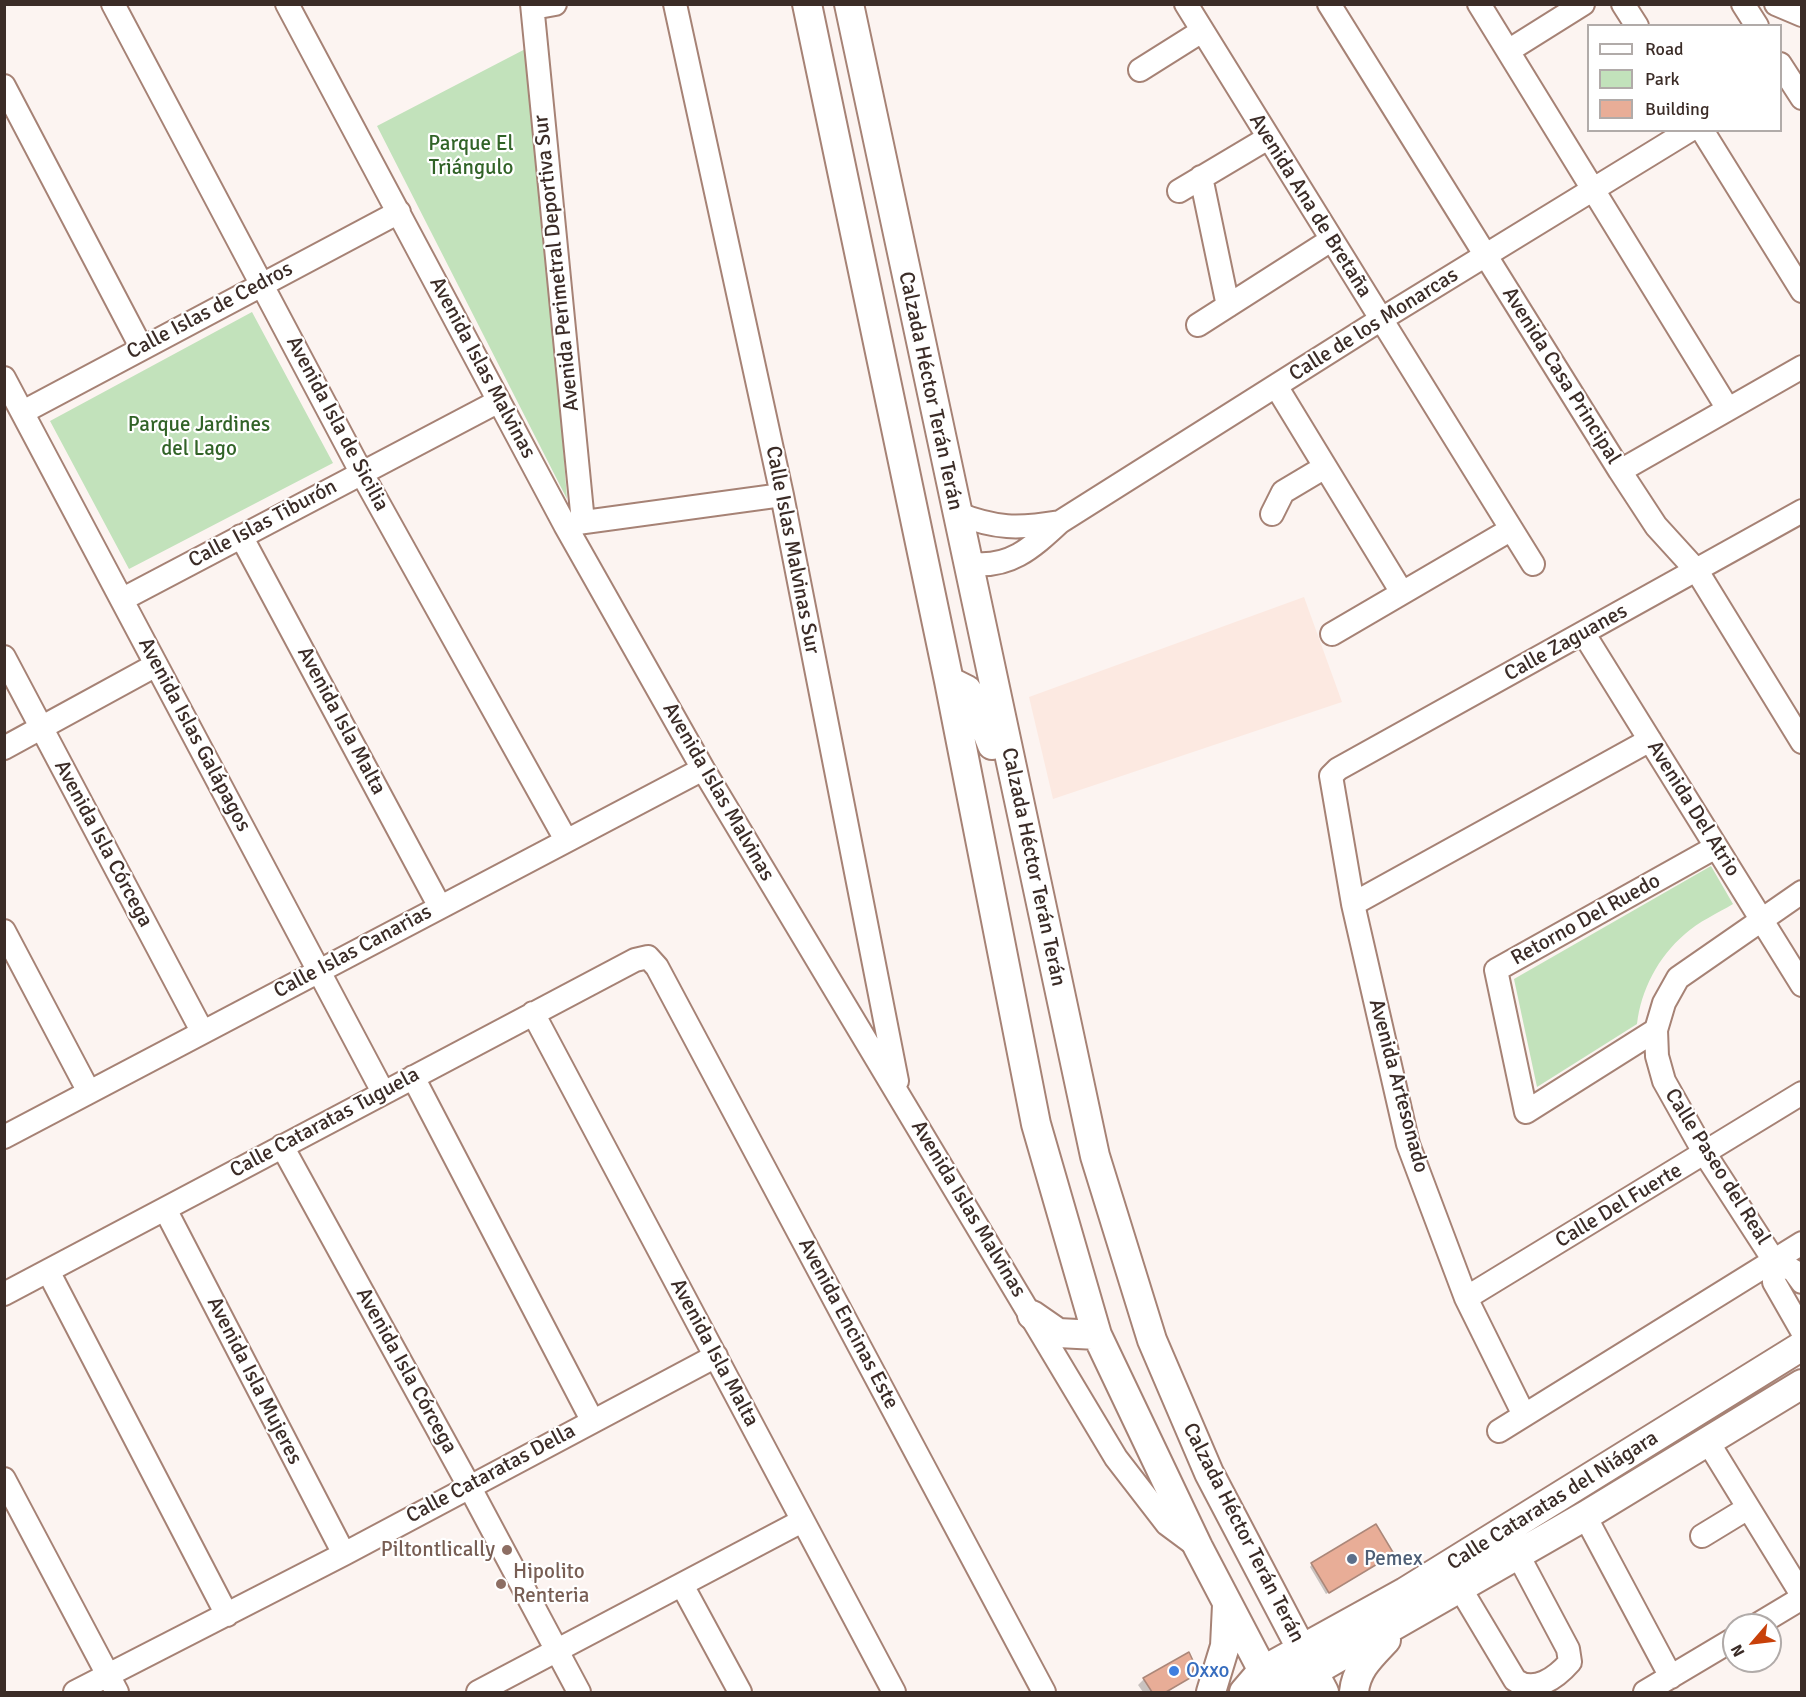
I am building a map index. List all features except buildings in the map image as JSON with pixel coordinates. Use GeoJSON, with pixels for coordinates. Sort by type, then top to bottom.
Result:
{"type":"FeatureCollection","features":[{"type":"Feature","properties":{"kind":"main road","name":"Calzada Héctor Terán Terán"},"geometry":{"type":"LineString","coordinates":[[807,4],[949,681],[1036,1124],[1097,1335],[1227,1603],[1265,1687]]}},
{"type":"Feature","properties":{"kind":"main road","name":"Calzada Héctor Terán Terán"},"geometry":{"type":"LineString","coordinates":[[849,4],[1095,1156],[1152,1340],[1209,1473],[1313,1671]]}},
{"type":"Feature","properties":{"kind":"main road"},"geometry":{"type":"LineString","coordinates":[[896,430],[909,446],[918,465],[932,523],[939,539],[957,559],[968,563]]}},
{"type":"Feature","properties":{"kind":"main road"},"geometry":{"type":"LineString","coordinates":[[949,681],[967,690],[976,704],[1008,789],[1022,816]]}},
{"type":"Feature","properties":{"kind":"main road"},"geometry":{"type":"LineString","coordinates":[[1032,1315],[1058,1333],[1097,1335]]}},
{"type":"Feature","properties":{"kind":"main road","name":"Calle Cataratas del Niágara"},"geometry":{"type":"LineString","coordinates":[[1313,1671],[1405,1592],[1802,1346]]}},
{"type":"Feature","properties":{"kind":"main road","name":"Calle Cataratas del Niágara"},"geometry":{"type":"LineString","coordinates":[[1265,1687],[1313,1671],[1406,1620],[1585,1516],[1802,1384]]}},
{"type":"Feature","properties":{"kind":"main road"},"geometry":{"type":"LineString","coordinates":[[1211,1692],[1225,1646],[1227,1603]]}},
{"type":"Feature","properties":{"kind":"main road"},"geometry":{"type":"LineString","coordinates":[[1354,1692],[1361,1666],[1406,1620]]}},
{"type":"Feature","properties":{"kind":"street","name":"Avenida Isla de Sicilia"},"geometry":{"type":"LineString","coordinates":[[113,4],[361,472],[566,840]]}},
{"type":"Feature","properties":{"kind":"street","name":"Avenida Islas Malvinas"},"geometry":{"type":"LineString","coordinates":[[287,4],[499,401],[574,523],[703,769],[1116,1458],[1167,1524],[1198,1547]]}},
{"type":"Feature","properties":{"kind":"street"},"geometry":{"type":"LineString","coordinates":[[532,6],[555,4]]}},
{"type":"Feature","properties":{"kind":"street","name":"Calle Islas Malvinas Sur"},"geometry":{"type":"LineString","coordinates":[[675,4],[782,495],[900,1098]]}},
{"type":"Feature","properties":{"kind":"street","name":"Avenida Ana de Bretaña"},"geometry":{"type":"LineString","coordinates":[[1186,4],[1533,564]]}},
{"type":"Feature","properties":{"kind":"street","name":"Avenida Casa Principal"},"geometry":{"type":"LineString","coordinates":[[1329,4],[1620,471],[1656,526],[1696,571],[1802,742]]}},
{"type":"Feature","properties":{"kind":"street"},"geometry":{"type":"LineString","coordinates":[[1479,4],[1728,409]]}},
{"type":"Feature","properties":{"kind":"street"},"geometry":{"type":"LineString","coordinates":[[1508,51],[1583,4]]}},
{"type":"Feature","properties":{"kind":"street"},"geometry":{"type":"LineString","coordinates":[[1623,4],[1635,24]]}},
{"type":"Feature","properties":{"kind":"street"},"geometry":{"type":"LineString","coordinates":[[1743,4],[1755,24]]}},
{"type":"Feature","properties":{"kind":"street"},"geometry":{"type":"LineString","coordinates":[[1776,4],[1802,15]]}},
{"type":"Feature","properties":{"kind":"street","name":"Avenida Perimetral Deportiva Sur"},"geometry":{"type":"LineString","coordinates":[[532,6],[574,523]]}},
{"type":"Feature","properties":{"kind":"street"},"geometry":{"type":"LineString","coordinates":[[1140,70],[1203,31]]}},
{"type":"Feature","properties":{"kind":"street"},"geometry":{"type":"LineString","coordinates":[[1787,68],[1802,98]]}},
{"type":"Feature","properties":{"kind":"street"},"geometry":{"type":"LineString","coordinates":[[4,86],[141,347]]}},
{"type":"Feature","properties":{"kind":"street","name":"Calle de los Monarcas"},"geometry":{"type":"LineString","coordinates":[[968,563],[983,566],[1017,557],[1060,522],[1380,320],[1593,192],[1687,132]]}},
{"type":"Feature","properties":{"kind":"street"},"geometry":{"type":"LineString","coordinates":[[1703,132],[1802,291]]}},
{"type":"Feature","properties":{"kind":"street"},"geometry":{"type":"LineString","coordinates":[[1179,191],[1268,138]]}},
{"type":"Feature","properties":{"kind":"street"},"geometry":{"type":"LineString","coordinates":[[1201,177],[1228,306]]}},
{"type":"Feature","properties":{"kind":"street","name":"Calle Islas de Cedros"},"geometry":{"type":"LineString","coordinates":[[23,412],[141,347],[399,212]]}},
{"type":"Feature","properties":{"kind":"street"},"geometry":{"type":"LineString","coordinates":[[1198,325],[1331,240]]}},
{"type":"Feature","properties":{"kind":"street"},"geometry":{"type":"LineString","coordinates":[[1620,471],[1802,367]]}},
{"type":"Feature","properties":{"kind":"street","name":"Avenida Islas Galápagos"},"geometry":{"type":"LineString","coordinates":[[4,378],[383,1092]]}},
{"type":"Feature","properties":{"kind":"street"},"geometry":{"type":"LineString","coordinates":[[1276,386],[1401,591]]}},
{"type":"Feature","properties":{"kind":"street","name":"Calle Islas Tiburón"},"geometry":{"type":"LineString","coordinates":[[123,599],[499,401]]}},
{"type":"Feature","properties":{"kind":"street"},"geometry":{"type":"LineString","coordinates":[[1272,514],[1283,492],[1324,467]]}},
{"type":"Feature","properties":{"kind":"street"},"geometry":{"type":"LineString","coordinates":[[574,523],[782,495]]}},
{"type":"Feature","properties":{"kind":"street","name":"Calle Zaguanes"},"geometry":{"type":"LineString","coordinates":[[1331,776],[1802,511]]}},
{"type":"Feature","properties":{"kind":"street","name":"Calle de los Monarcas"},"geometry":{"type":"LineString","coordinates":[[956,513],[982,524],[1002,528],[1060,522]]}},
{"type":"Feature","properties":{"kind":"street"},"geometry":{"type":"LineString","coordinates":[[1332,634],[1401,591],[1510,530]]}},
{"type":"Feature","properties":{"kind":"street","name":"Avenida Isla Malta"},"geometry":{"type":"LineString","coordinates":[[241,536],[440,907]]}},
{"type":"Feature","properties":{"kind":"street","name":"Avenida Del Atrio"},"geometry":{"type":"LineString","coordinates":[[1584,634],[1802,986]]}},
{"type":"Feature","properties":{"kind":"street","name":"Avenida Isla Córcega"},"geometry":{"type":"LineString","coordinates":[[4,657],[202,1031]]}},
{"type":"Feature","properties":{"kind":"street"},"geometry":{"type":"LineString","coordinates":[[4,748],[156,665]]}},
{"type":"Feature","properties":{"kind":"street"},"geometry":{"type":"LineString","coordinates":[[1353,904],[1650,740]]}},
{"type":"Feature","properties":{"kind":"street","name":"Calle Islas Canarias"},"geometry":{"type":"LineString","coordinates":[[4,1137],[703,769]]}},
{"type":"Feature","properties":{"kind":"street","name":"Avenida Artesonado"},"geometry":{"type":"LineString","coordinates":[[1331,776],[1353,904],[1408,1144],[1466,1298],[1524,1414]]}},
{"type":"Feature","properties":{"kind":"street","name":"Retorno Del Ruedo"},"geometry":{"type":"LineString","coordinates":[[1656,1030],[1526,1112],[1496,970],[1716,847]]}},
{"type":"Feature","properties":{"kind":"street","name":"Calle Paseo del Real"},"geometry":{"type":"LineString","coordinates":[[1802,892],[1761,918],[1678,978],[1664,1003],[1656,1030],[1657,1056],[1664,1081],[1705,1154],[1773,1259],[1794,1271],[1802,1282]]}},
{"type":"Feature","properties":{"kind":"street"},"geometry":{"type":"LineString","coordinates":[[4,931],[89,1092]]}},
{"type":"Feature","properties":{"kind":"street","name":"Calle Cataratas Tuguela"},"geometry":{"type":"LineString","coordinates":[[4,1294],[533,1013],[635,960],[648,957]]}},
{"type":"Feature","properties":{"kind":"street","name":"Avenida Encinas Este"},"geometry":{"type":"LineString","coordinates":[[648,957],[657,967],[1044,1692]]}},
{"type":"Feature","properties":{"kind":"street","name":"Avenida Isla Malta"},"geometry":{"type":"LineString","coordinates":[[533,1013],[894,1692]]}},
{"type":"Feature","properties":{"kind":"street"},"geometry":{"type":"LineString","coordinates":[[413,1077],[592,1420]]}},
{"type":"Feature","properties":{"kind":"street","name":"Calle Del Fuerte"},"geometry":{"type":"LineString","coordinates":[[1466,1298],[1802,1093]]}},
{"type":"Feature","properties":{"kind":"street","name":"Avenida Isla Córcega"},"geometry":{"type":"LineString","coordinates":[[282,1146],[469,1486],[579,1692]]}},
{"type":"Feature","properties":{"kind":"street","name":"Avenida Isla Mujeres"},"geometry":{"type":"LineString","coordinates":[[165,1209],[344,1554]]}},
{"type":"Feature","properties":{"kind":"street"},"geometry":{"type":"LineString","coordinates":[[1499,1431],[1802,1243]]}},
{"type":"Feature","properties":{"kind":"street","name":"Calle Paseo del Real"},"geometry":{"type":"LineString","coordinates":[[1773,1259],[1774,1282],[1802,1330]]}},
{"type":"Feature","properties":{"kind":"street"},"geometry":{"type":"LineString","coordinates":[[48,1271],[227,1615]]}},
{"type":"Feature","properties":{"kind":"street","name":"Calle Cataratas Della"},"geometry":{"type":"LineString","coordinates":[[75,1692],[112,1684],[227,1615],[716,1356]]}},
{"type":"Feature","properties":{"kind":"street"},"geometry":{"type":"LineString","coordinates":[[1708,1442],[1802,1596],[1776,1613]]}},
{"type":"Feature","properties":{"kind":"street"},"geometry":{"type":"LineString","coordinates":[[4,1479],[112,1684]]}},
{"type":"Feature","properties":{"kind":"street"},"geometry":{"type":"LineString","coordinates":[[1702,1536],[1748,1508]]}},
{"type":"Feature","properties":{"kind":"street"},"geometry":{"type":"LineString","coordinates":[[1585,1516],[1671,1677]]}},
{"type":"Feature","properties":{"kind":"street"},"geometry":{"type":"LineString","coordinates":[[478,1692],[802,1521]]}},
{"type":"Feature","properties":{"kind":"street"},"geometry":{"type":"LineString","coordinates":[[1460,1588],[1515,1680],[1524,1687],[1537,1686],[1563,1670],[1570,1662],[1568,1649],[1518,1555]]}},
{"type":"Feature","properties":{"kind":"street"},"geometry":{"type":"LineString","coordinates":[[682,1584],[740,1692]]}},
{"type":"Feature","properties":{"kind":"street"},"geometry":{"type":"LineString","coordinates":[[1645,1692],[1722,1646]]}},
{"type":"Feature","properties":{"kind":"shaded area"},"geometry":{"type":"Polygon","coordinates":[[[1304,597],[1342,702],[1053,799],[1029,697],[1304,597]]]}},
{"type":"Feature","properties":{"kind":"green space","name":"Parque El Triángulo"},"geometry":{"type":"Polygon","coordinates":[[[533,45],[567,499],[377,126],[533,45]]]}},
{"type":"Feature","properties":{"kind":"green space","name":"Parque Jardines del Lago"},"geometry":{"type":"Polygon","coordinates":[[[252,312],[333,463],[129,569],[50,421],[252,312]]]}},
{"type":"Feature","properties":{"kind":"green space"},"geometry":{"type":"Polygon","coordinates":[[[1711,866],[1733,904],[1690,930],[1667,953],[1652,975],[1642,999],[1637,1024],[1537,1087],[1514,979],[1711,866]]]}},
{"type":"Feature","properties":{"kind":"place","name":"Piltontlically"},"geometry":{"type":"Point","coordinates":[507,1550]}},
{"type":"Feature","properties":{"kind":"place","name":"Pemex"},"geometry":{"type":"Point","coordinates":[1352,1559]}},
{"type":"Feature","properties":{"kind":"place","name":"Hipolito Renteria"},"geometry":{"type":"Point","coordinates":[501,1584]}},
{"type":"Feature","properties":{"kind":"place","name":"Oxxo"},"geometry":{"type":"Point","coordinates":[1174,1671]}}]}
